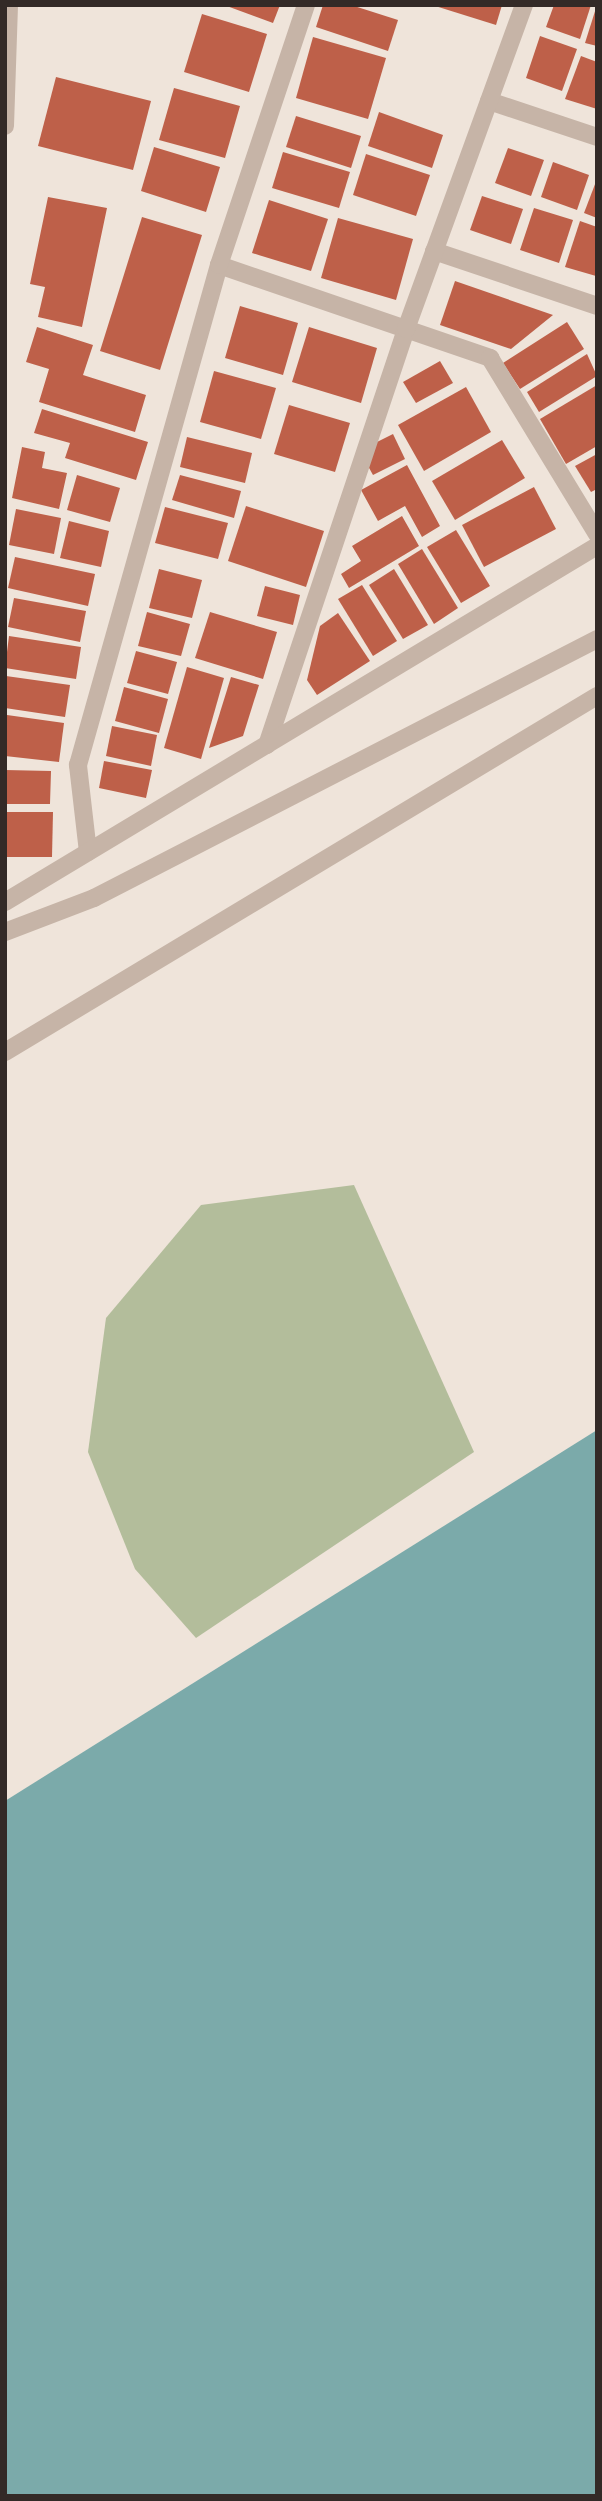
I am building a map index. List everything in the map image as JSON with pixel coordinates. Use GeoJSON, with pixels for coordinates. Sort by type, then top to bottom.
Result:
{"type":"FeatureCollection","features":[{"type":"Feature","properties":{"kind":"street"},"geometry":{"type":"LineString","coordinates":[[5,126],[9,5]]}},
{"type":"Feature","properties":{"kind":"street"},"geometry":{"type":"LineString","coordinates":[[88,852],[78,765],[219,265],[306,5]]}},
{"type":"Feature","properties":{"kind":"street"},"geometry":{"type":"LineString","coordinates":[[267,745],[406,329],[524,5]]}},
{"type":"Feature","properties":{"kind":"street"},"geometry":{"type":"LineString","coordinates":[[489,101],[597,137]]}},
{"type":"Feature","properties":{"kind":"street"},"geometry":{"type":"LineString","coordinates":[[434,251],[597,306]]}},
{"type":"Feature","properties":{"kind":"street"},"geometry":{"type":"LineString","coordinates":[[219,265],[491,358],[597,534]]}},
{"type":"Feature","properties":{"kind":"street"},"geometry":{"type":"LineString","coordinates":[[5,902],[597,546]]}},
{"type":"Feature","properties":{"kind":"street"},"geometry":{"type":"LineString","coordinates":[[5,932],[93,898],[597,639]]}},
{"type":"Feature","properties":{"kind":"street"},"geometry":{"type":"LineString","coordinates":[[5,1052],[597,696]]}},
{"type":"Feature","properties":{"kind":"green space"},"geometry":{"type":"Polygon","coordinates":[[[354,1185],[474,1452],[196,1638],[135,1569],[88,1452],[106,1318],[201,1205],[354,1185]]]}},
{"type":"Feature","properties":{"kind":"water"},"geometry":{"type":"Polygon","coordinates":[[[597,1430],[597,2496],[5,2496],[5,1801],[597,1430]]]}},
{"type":"Feature","properties":{"kind":"building"},"geometry":{"type":"Polygon","coordinates":[[[224,5],[280,5],[273,23],[224,5]]]}},
{"type":"Feature","properties":{"kind":"building"},"geometry":{"type":"Polygon","coordinates":[[[323,5],[351,5],[398,20],[388,51],[316,27],[323,5]]]}},
{"type":"Feature","properties":{"kind":"building"},"geometry":{"type":"Polygon","coordinates":[[[432,5],[502,5],[496,25],[432,5]]]}},
{"type":"Feature","properties":{"kind":"building"},"geometry":{"type":"Polygon","coordinates":[[[554,5],[591,5],[580,39],[546,27],[554,5]]]}},
{"type":"Feature","properties":{"kind":"building"},"geometry":{"type":"Polygon","coordinates":[[[597,8],[597,46],[585,43],[597,8]]]}},
{"type":"Feature","properties":{"kind":"building"},"geometry":{"type":"Polygon","coordinates":[[[202,14],[267,34],[249,92],[184,72],[202,14]]]}},
{"type":"Feature","properties":{"kind":"building"},"geometry":{"type":"Polygon","coordinates":[[[540,36],[577,49],[562,91],[526,78],[540,36]]]}},
{"type":"Feature","properties":{"kind":"building"},"geometry":{"type":"Polygon","coordinates":[[[313,37],[386,58],[368,119],[296,98],[313,37]]]}},
{"type":"Feature","properties":{"kind":"building"},"geometry":{"type":"Polygon","coordinates":[[[581,56],[597,62],[597,109],[565,99],[581,56]]]}},
{"type":"Feature","properties":{"kind":"building"},"geometry":{"type":"Polygon","coordinates":[[[56,77],[151,101],[133,170],[38,146],[56,77]]]}},
{"type":"Feature","properties":{"kind":"building"},"geometry":{"type":"Polygon","coordinates":[[[174,88],[240,106],[225,158],[159,140],[174,88]]]}},
{"type":"Feature","properties":{"kind":"building"},"geometry":{"type":"Polygon","coordinates":[[[379,112],[443,135],[432,168],[368,146],[379,112]]]}},
{"type":"Feature","properties":{"kind":"building"},"geometry":{"type":"Polygon","coordinates":[[[296,116],[361,136],[351,168],[286,147],[296,116]]]}},
{"type":"Feature","properties":{"kind":"building"},"geometry":{"type":"Polygon","coordinates":[[[154,147],[220,167],[206,212],[141,191],[154,147]]]}},
{"type":"Feature","properties":{"kind":"building"},"geometry":{"type":"Polygon","coordinates":[[[508,148],[544,160],[531,196],[495,183],[508,148]]]}},
{"type":"Feature","properties":{"kind":"building"},"geometry":{"type":"Polygon","coordinates":[[[283,152],[350,172],[339,208],[272,188],[283,152]]]}},
{"type":"Feature","properties":{"kind":"building"},"geometry":{"type":"Polygon","coordinates":[[[366,154],[430,175],[416,216],[353,195],[366,154]]]}},
{"type":"Feature","properties":{"kind":"building"},"geometry":{"type":"Polygon","coordinates":[[[553,162],[589,175],[577,210],[541,197],[553,162]]]}},
{"type":"Feature","properties":{"kind":"building"},"geometry":{"type":"Polygon","coordinates":[[[597,179],[597,218],[584,213],[597,179]]]}},
{"type":"Feature","properties":{"kind":"building"},"geometry":{"type":"Polygon","coordinates":[[[482,196],[523,209],[511,244],[470,230],[482,196]]]}},
{"type":"Feature","properties":{"kind":"building"},"geometry":{"type":"Polygon","coordinates":[[[48,197],[107,208],[82,327],[38,317],[45,287],[30,284],[48,197]]]}},
{"type":"Feature","properties":{"kind":"building"},"geometry":{"type":"Polygon","coordinates":[[[269,200],[328,219],[311,271],[252,253],[269,200]]]}},
{"type":"Feature","properties":{"kind":"building"},"geometry":{"type":"Polygon","coordinates":[[[534,208],[573,220],[559,263],[520,250],[534,208]]]}},
{"type":"Feature","properties":{"kind":"building"},"geometry":{"type":"Polygon","coordinates":[[[142,217],[202,235],[160,370],[100,351],[142,217]]]}},
{"type":"Feature","properties":{"kind":"building"},"geometry":{"type":"Polygon","coordinates":[[[338,218],[413,239],[396,300],[321,278],[338,218]]]}},
{"type":"Feature","properties":{"kind":"building"},"geometry":{"type":"Polygon","coordinates":[[[580,221],[597,227],[596,276],[565,267],[580,221]]]}},
{"type":"Feature","properties":{"kind":"building"},"geometry":{"type":"Polygon","coordinates":[[[455,281],[553,315],[511,349],[440,325],[455,281]]]}},
{"type":"Feature","properties":{"kind":"building"},"geometry":{"type":"Polygon","coordinates":[[[240,306],[298,323],[283,375],[225,358],[240,306]]]}},
{"type":"Feature","properties":{"kind":"building"},"geometry":{"type":"Polygon","coordinates":[[[567,322],[584,349],[520,389],[503,363],[567,322]]]}},
{"type":"Feature","properties":{"kind":"building"},"geometry":{"type":"Polygon","coordinates":[[[37,327],[93,345],[83,375],[146,395],[135,432],[39,402],[49,369],[26,362],[37,327]]]}},
{"type":"Feature","properties":{"kind":"building"},"geometry":{"type":"Polygon","coordinates":[[[309,327],[377,348],[361,403],[292,382],[309,327]]]}},
{"type":"Feature","properties":{"kind":"building"},"geometry":{"type":"Polygon","coordinates":[[[587,354],[597,376],[539,412],[527,392],[587,354]]]}},
{"type":"Feature","properties":{"kind":"building"},"geometry":{"type":"Polygon","coordinates":[[[440,361],[453,383],[416,403],[403,382],[440,361]]]}},
{"type":"Feature","properties":{"kind":"building"},"geometry":{"type":"Polygon","coordinates":[[[214,371],[276,388],[261,439],[200,422],[214,371]]]}},
{"type":"Feature","properties":{"kind":"building"},"geometry":{"type":"Polygon","coordinates":[[[597,385],[597,446],[566,464],[540,419],[597,385]]]}},
{"type":"Feature","properties":{"kind":"building"},"geometry":{"type":"Polygon","coordinates":[[[466,387],[491,432],[424,471],[398,425],[466,387]]]}},
{"type":"Feature","properties":{"kind":"building"},"geometry":{"type":"Polygon","coordinates":[[[289,405],[350,423],[335,472],[274,454],[289,405]]]}},
{"type":"Feature","properties":{"kind":"building"},"geometry":{"type":"Polygon","coordinates":[[[42,409],[148,442],[136,480],[65,458],[70,443],[34,433],[42,409]]]}},
{"type":"Feature","properties":{"kind":"building"},"geometry":{"type":"Polygon","coordinates":[[[393,434],[405,459],[373,475],[368,466],[377,442],[393,434]]]}},
{"type":"Feature","properties":{"kind":"building"},"geometry":{"type":"Polygon","coordinates":[[[187,437],[252,453],[245,483],[180,467],[187,437]]]}},
{"type":"Feature","properties":{"kind":"building"},"geometry":{"type":"Polygon","coordinates":[[[502,440],[525,478],[455,520],[432,481],[502,440]]]}},
{"type":"Feature","properties":{"kind":"building"},"geometry":{"type":"Polygon","coordinates":[[[22,447],[45,452],[42,468],[67,473],[59,509],[12,498],[22,447]]]}},
{"type":"Feature","properties":{"kind":"building"},"geometry":{"type":"Polygon","coordinates":[[[597,454],[597,489],[591,492],[575,466],[597,454]]]}},
{"type":"Feature","properties":{"kind":"building"},"geometry":{"type":"Polygon","coordinates":[[[407,465],[440,526],[422,537],[405,506],[378,521],[361,490],[407,465]]]}},
{"type":"Feature","properties":{"kind":"building"},"geometry":{"type":"Polygon","coordinates":[[[77,475],[120,488],[110,522],[67,510],[77,475]]]}},
{"type":"Feature","properties":{"kind":"building"},"geometry":{"type":"Polygon","coordinates":[[[180,475],[241,491],[234,518],[172,500],[180,475]]]}},
{"type":"Feature","properties":{"kind":"building"},"geometry":{"type":"Polygon","coordinates":[[[534,487],[556,529],[484,567],[462,525],[534,487]]]}},
{"type":"Feature","properties":{"kind":"building"},"geometry":{"type":"Polygon","coordinates":[[[246,506],[324,531],[306,587],[228,561],[246,506]]]}},
{"type":"Feature","properties":{"kind":"building"},"geometry":{"type":"Polygon","coordinates":[[[165,507],[228,523],[218,559],[155,543],[165,507]]]}},
{"type":"Feature","properties":{"kind":"building"},"geometry":{"type":"Polygon","coordinates":[[[16,509],[61,518],[54,554],[9,545],[16,509]]]}},
{"type":"Feature","properties":{"kind":"building"},"geometry":{"type":"Polygon","coordinates":[[[402,516],[419,546],[349,588],[341,574],[361,561],[352,546],[402,516]]]}},
{"type":"Feature","properties":{"kind":"building"},"geometry":{"type":"Polygon","coordinates":[[[69,521],[109,531],[101,567],[60,558],[69,521]]]}},
{"type":"Feature","properties":{"kind":"building"},"geometry":{"type":"Polygon","coordinates":[[[456,530],[490,586],[461,603],[427,547],[456,530]]]}},
{"type":"Feature","properties":{"kind":"building"},"geometry":{"type":"Polygon","coordinates":[[[422,549],[458,608],[434,624],[398,564],[422,549]]]}},
{"type":"Feature","properties":{"kind":"building"},"geometry":{"type":"Polygon","coordinates":[[[15,557],[95,574],[88,606],[8,588],[15,557]]]}},
{"type":"Feature","properties":{"kind":"building"},"geometry":{"type":"Polygon","coordinates":[[[159,569],[202,580],[192,618],[149,608],[159,569]]]}},
{"type":"Feature","properties":{"kind":"building"},"geometry":{"type":"Polygon","coordinates":[[[394,569],[428,625],[403,639],[369,585],[394,569]]]}},
{"type":"Feature","properties":{"kind":"building"},"geometry":{"type":"Polygon","coordinates":[[[362,585],[397,641],[373,656],[338,599],[362,585]]]}},
{"type":"Feature","properties":{"kind":"building"},"geometry":{"type":"Polygon","coordinates":[[[265,586],[300,595],[293,625],[257,616],[265,586]]]}},
{"type":"Feature","properties":{"kind":"building"},"geometry":{"type":"Polygon","coordinates":[[[14,598],[86,611],[80,642],[8,627],[14,598]]]}},
{"type":"Feature","properties":{"kind":"building"},"geometry":{"type":"Polygon","coordinates":[[[147,612],[190,624],[181,656],[138,646],[147,612]]]}},
{"type":"Feature","properties":{"kind":"building"},"geometry":{"type":"Polygon","coordinates":[[[210,612],[277,632],[263,679],[195,658],[210,612]]]}},
{"type":"Feature","properties":{"kind":"building"},"geometry":{"type":"Polygon","coordinates":[[[338,613],[370,661],[317,695],[307,680],[320,626],[338,613]]]}},
{"type":"Feature","properties":{"kind":"building"},"geometry":{"type":"Polygon","coordinates":[[[9,636],[81,647],[76,679],[5,668],[9,636]]]}},
{"type":"Feature","properties":{"kind":"building"},"geometry":{"type":"Polygon","coordinates":[[[136,651],[177,662],[168,694],[127,683],[136,651]]]}},
{"type":"Feature","properties":{"kind":"building"},"geometry":{"type":"Polygon","coordinates":[[[187,667],[224,678],[201,759],[164,748],[187,667]]]}},
{"type":"Feature","properties":{"kind":"building"},"geometry":{"type":"Polygon","coordinates":[[[6,676],[70,685],[65,717],[5,708],[6,676]]]}},
{"type":"Feature","properties":{"kind":"building"},"geometry":{"type":"Polygon","coordinates":[[[231,677],[259,685],[243,736],[209,748],[231,677]]]}},
{"type":"Feature","properties":{"kind":"building"},"geometry":{"type":"Polygon","coordinates":[[[124,687],[168,699],[159,733],[115,721],[124,687]]]}},
{"type":"Feature","properties":{"kind":"building"},"geometry":{"type":"Polygon","coordinates":[[[7,715],[64,723],[59,762],[5,756],[7,715]]]}},
{"type":"Feature","properties":{"kind":"building"},"geometry":{"type":"Polygon","coordinates":[[[112,726],[157,735],[151,766],[106,756],[112,726]]]}},
{"type":"Feature","properties":{"kind":"building"},"geometry":{"type":"Polygon","coordinates":[[[104,761],[152,770],[146,798],[99,788],[104,761]]]}},
{"type":"Feature","properties":{"kind":"building"},"geometry":{"type":"Polygon","coordinates":[[[5,770],[51,771],[50,804],[5,804],[5,770]]]}},
{"type":"Feature","properties":{"kind":"building"},"geometry":{"type":"Polygon","coordinates":[[[5,812],[53,812],[52,857],[5,857],[5,812]]]}}]}
